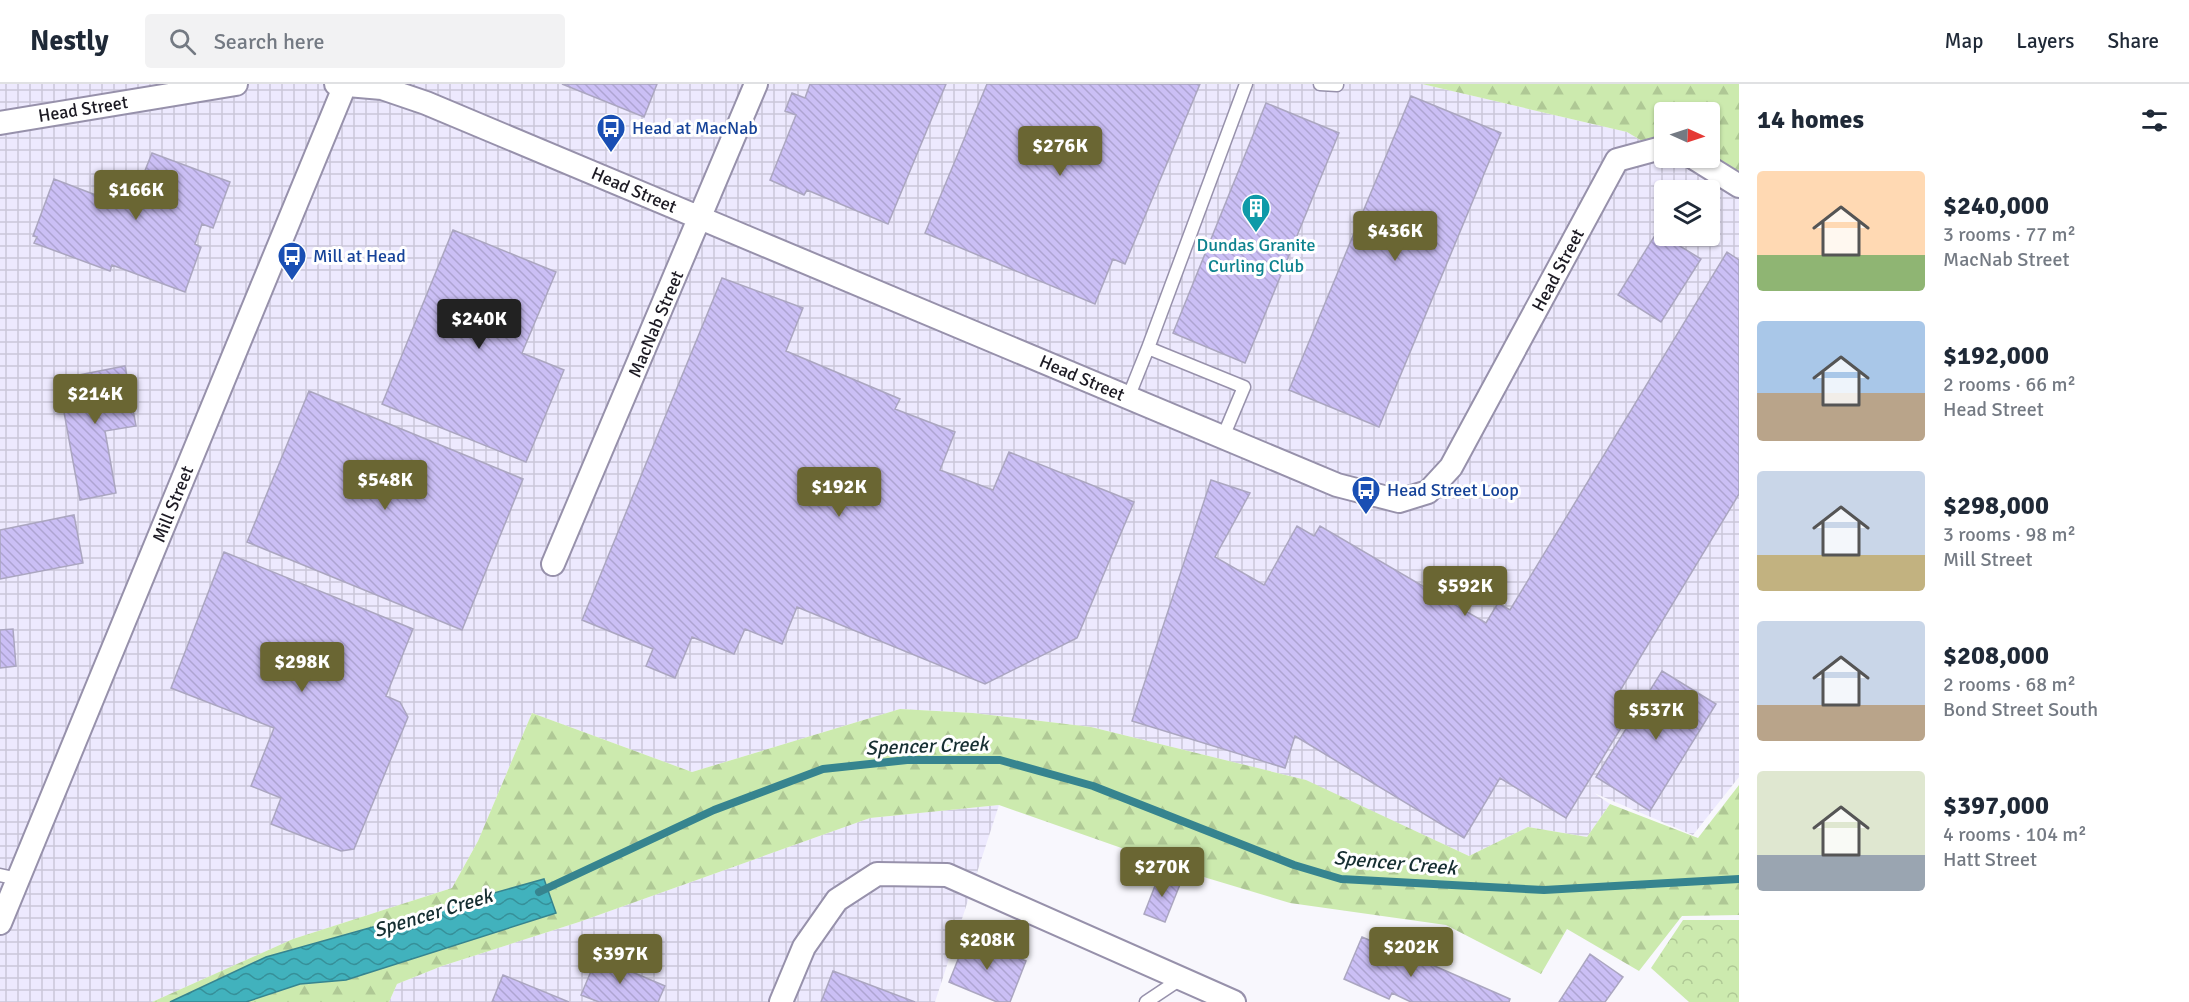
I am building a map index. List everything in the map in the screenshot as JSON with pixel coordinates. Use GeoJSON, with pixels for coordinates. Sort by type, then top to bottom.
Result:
{"type":"FeatureCollection","features":[{"type":"Feature","properties":{"kind":"street","name":"Head Street"},"geometry":{"type":"LineString","coordinates":[[0,123],[236,84]]}},
{"type":"Feature","properties":{"kind":"street","name":"Head Street"},"geometry":{"type":"LineString","coordinates":[[336,84],[382,88],[426,103],[1337,485],[1399,501],[1428,492],[1451,467],[1617,160],[1654,150]]}},
{"type":"Feature","properties":{"kind":"street","name":"MacNab Street"},"geometry":{"type":"LineString","coordinates":[[554,564],[756,84]]}},
{"type":"Feature","properties":{"kind":"street","name":"Mill Street"},"geometry":{"type":"LineString","coordinates":[[0,923],[9,877],[345,85]]}},
{"type":"Feature","properties":{"kind":"street"},"geometry":{"type":"LineString","coordinates":[[1710,168],[1739,186]]}},
{"type":"Feature","properties":{"kind":"street"},"geometry":{"type":"LineString","coordinates":[[781,1002],[804,948],[837,900],[877,874],[947,875],[1234,1002]]}},
{"type":"Feature","properties":{"kind":"lane"},"geometry":{"type":"LineString","coordinates":[[1128,398],[1246,84]]}},
{"type":"Feature","properties":{"kind":"lane"},"geometry":{"type":"LineString","coordinates":[[1320,84],[1338,85]]}},
{"type":"Feature","properties":{"kind":"lane"},"geometry":{"type":"LineString","coordinates":[[1148,348],[1244,387],[1223,437]]}},
{"type":"Feature","properties":{"kind":"lane"},"geometry":{"type":"LineString","coordinates":[[1146,1002],[1182,978]]}},
{"type":"Feature","properties":{"kind":"shaded area"},"geometry":{"type":"Polygon","coordinates":[[[0,84],[1422,84],[1627,132],[1654,148],[1654,168],[1687,168],[1707,180],[1654,180],[1654,246],[1720,246],[1720,188],[1739,199],[1739,777],[1693,835],[1594,793],[1610,804],[1587,837],[1528,827],[1469,856],[1305,780],[1091,727],[973,713],[900,709],[692,772],[532,713],[478,841],[452,888],[293,939],[152,1002],[0,1002],[0,84]]]}},
{"type":"Feature","properties":{"kind":"shaded area"},"geometry":{"type":"Polygon","coordinates":[[[999,805],[935,1002],[389,1002],[397,984],[442,966],[579,922],[870,818],[999,805]]]}},
{"type":"Feature","properties":{"kind":"green space"},"geometry":{"type":"Polygon","coordinates":[[[1422,84],[1739,84],[1739,199],[1720,188],[1720,180],[1707,180],[1687,168],[1720,168],[1720,102],[1654,102],[1654,148],[1627,132],[1422,84]]]}},
{"type":"Feature","properties":{"kind":"green space"},"geometry":{"type":"Polygon","coordinates":[[[900,709],[973,713],[1091,727],[1306,780],[1469,856],[1528,827],[1587,837],[1610,804],[1698,838],[1739,785],[1739,915],[1682,916],[1639,971],[1567,929],[1541,974],[1446,925],[1290,903],[1207,878],[999,805],[870,818],[579,922],[442,966],[397,984],[389,1002],[152,1002],[293,939],[452,888],[478,841],[532,713],[692,772],[900,709]]]}},
{"type":"Feature","properties":{"kind":"green space"},"geometry":{"type":"Polygon","coordinates":[[[1683,920],[1739,920],[1739,1002],[1689,1002],[1651,968],[1683,920]]]}},
{"type":"Feature","properties":{"kind":"water"},"geometry":{"type":"Polygon","coordinates":[[[544,879],[556,913],[346,980],[300,984],[246,1002],[170,1002],[266,957],[544,879]]]}},
{"type":"Feature","properties":{"kind":"building"},"geometry":{"type":"Polygon","coordinates":[[[562,84],[657,84],[644,117],[562,84]]]}},
{"type":"Feature","properties":{"kind":"building"},"geometry":{"type":"Polygon","coordinates":[[[810,84],[946,84],[888,224],[807,190],[804,195],[770,180],[796,115],[785,111],[792,93],[805,98],[810,84]]]}},
{"type":"Feature","properties":{"kind":"building"},"geometry":{"type":"Polygon","coordinates":[[[987,84],[1200,84],[1125,264],[1113,259],[1095,304],[925,233],[987,84]]]}},
{"type":"Feature","properties":{"kind":"building"},"geometry":{"type":"Polygon","coordinates":[[[1411,96],[1501,133],[1379,427],[1289,390],[1411,96]]]}},
{"type":"Feature","properties":{"kind":"building","name":"Dundas Granite Curling Club"},"geometry":{"type":"Polygon","coordinates":[[[1266,103],[1339,133],[1245,363],[1173,333],[1266,103]]]}},
{"type":"Feature","properties":{"kind":"building"},"geometry":{"type":"Polygon","coordinates":[[[152,153],[230,182],[213,228],[202,224],[195,244],[201,247],[185,292],[112,265],[110,271],[34,243],[37,237],[33,236],[54,179],[101,197],[106,185],[114,188],[117,179],[129,184],[132,175],[142,178],[152,153]]]}},
{"type":"Feature","properties":{"kind":"building"},"geometry":{"type":"Polygon","coordinates":[[[453,230],[556,272],[522,353],[564,370],[526,462],[382,404],[453,230]]]}},
{"type":"Feature","properties":{"kind":"building"},"geometry":{"type":"Polygon","coordinates":[[[1654,237],[1654,246],[1680,246],[1701,259],[1661,322],[1618,295],[1654,237]]]}},
{"type":"Feature","properties":{"kind":"building"},"geometry":{"type":"Polygon","coordinates":[[[1727,252],[1739,260],[1739,494],[1618,694],[1635,705],[1566,818],[1500,778],[1464,838],[1295,736],[1285,768],[1132,721],[1211,480],[1250,493],[1215,557],[1264,585],[1297,526],[1314,536],[1320,526],[1486,623],[1498,603],[1510,610],[1727,252]]]}},
{"type":"Feature","properties":{"kind":"building"},"geometry":{"type":"Polygon","coordinates":[[[722,278],[803,308],[786,351],[900,399],[895,409],[955,432],[940,470],[993,490],[1009,452],[1134,502],[1077,638],[985,684],[797,607],[782,644],[745,629],[734,654],[692,637],[675,678],[646,666],[653,649],[582,620],[722,278]]]}},
{"type":"Feature","properties":{"kind":"building"},"geometry":{"type":"Polygon","coordinates":[[[125,366],[136,426],[105,431],[116,493],[80,500],[58,379],[125,366]]]}},
{"type":"Feature","properties":{"kind":"building"},"geometry":{"type":"Polygon","coordinates":[[[309,391],[523,479],[462,630],[247,542],[309,391]]]}},
{"type":"Feature","properties":{"kind":"building"},"geometry":{"type":"Polygon","coordinates":[[[74,515],[83,563],[0,579],[0,530],[74,515]]]}},
{"type":"Feature","properties":{"kind":"building"},"geometry":{"type":"Polygon","coordinates":[[[224,552],[413,629],[386,696],[400,702],[408,717],[354,849],[341,851],[271,824],[281,798],[251,786],[274,728],[171,688],[224,552]]]}},
{"type":"Feature","properties":{"kind":"building"},"geometry":{"type":"Polygon","coordinates":[[[13,629],[16,666],[0,668],[0,630],[13,629]]]}},
{"type":"Feature","properties":{"kind":"building"},"geometry":{"type":"Polygon","coordinates":[[[1662,671],[1716,704],[1650,811],[1596,777],[1662,671]]]}},
{"type":"Feature","properties":{"kind":"building"},"geometry":{"type":"Polygon","coordinates":[[[1160,873],[1181,882],[1165,922],[1144,914],[1160,873]]]}},
{"type":"Feature","properties":{"kind":"building"},"geometry":{"type":"Polygon","coordinates":[[[967,937],[1026,961],[1010,1002],[997,1002],[949,982],[967,937]]]}},
{"type":"Feature","properties":{"kind":"building"},"geometry":{"type":"Polygon","coordinates":[[[1362,937],[1404,955],[1405,953],[1510,999],[1509,1002],[1411,1002],[1392,993],[1389,999],[1344,979],[1362,937]]]}},
{"type":"Feature","properties":{"kind":"building"},"geometry":{"type":"Polygon","coordinates":[[[1590,954],[1623,977],[1605,1002],[1559,1002],[1590,954]]]}},
{"type":"Feature","properties":{"kind":"building"},"geometry":{"type":"Polygon","coordinates":[[[597,957],[665,986],[658,1002],[599,1002],[581,995],[597,957]]]}},
{"type":"Feature","properties":{"kind":"building"},"geometry":{"type":"Polygon","coordinates":[[[833,971],[915,1002],[821,1002],[833,971]]]}},
{"type":"Feature","properties":{"kind":"building"},"geometry":{"type":"Polygon","coordinates":[[[503,975],[569,1002],[492,1002],[503,975]]]}},
{"type":"Feature","properties":{"kind":"waterway","name":"Spencer Creek"},"geometry":{"type":"LineString","coordinates":[[539,892],[714,810],[823,769],[907,760],[1000,760],[1093,786],[1294,865],[1341,879],[1544,890],[1739,879]]}},
{"type":"Feature","properties":{"kind":"place","name":"Head at MacNab"},"geometry":{"type":"Point","coordinates":[611,154]}},
{"type":"Feature","properties":{"kind":"place","name":"Dundas Granite Curling Club"},"geometry":{"type":"Point","coordinates":[1256,234]}},
{"type":"Feature","properties":{"kind":"place","name":"Mill at Head"},"geometry":{"type":"Point","coordinates":[292,282]}},
{"type":"Feature","properties":{"kind":"place","name":"Head Street Loop"},"geometry":{"type":"Point","coordinates":[1366,516]}}]}
